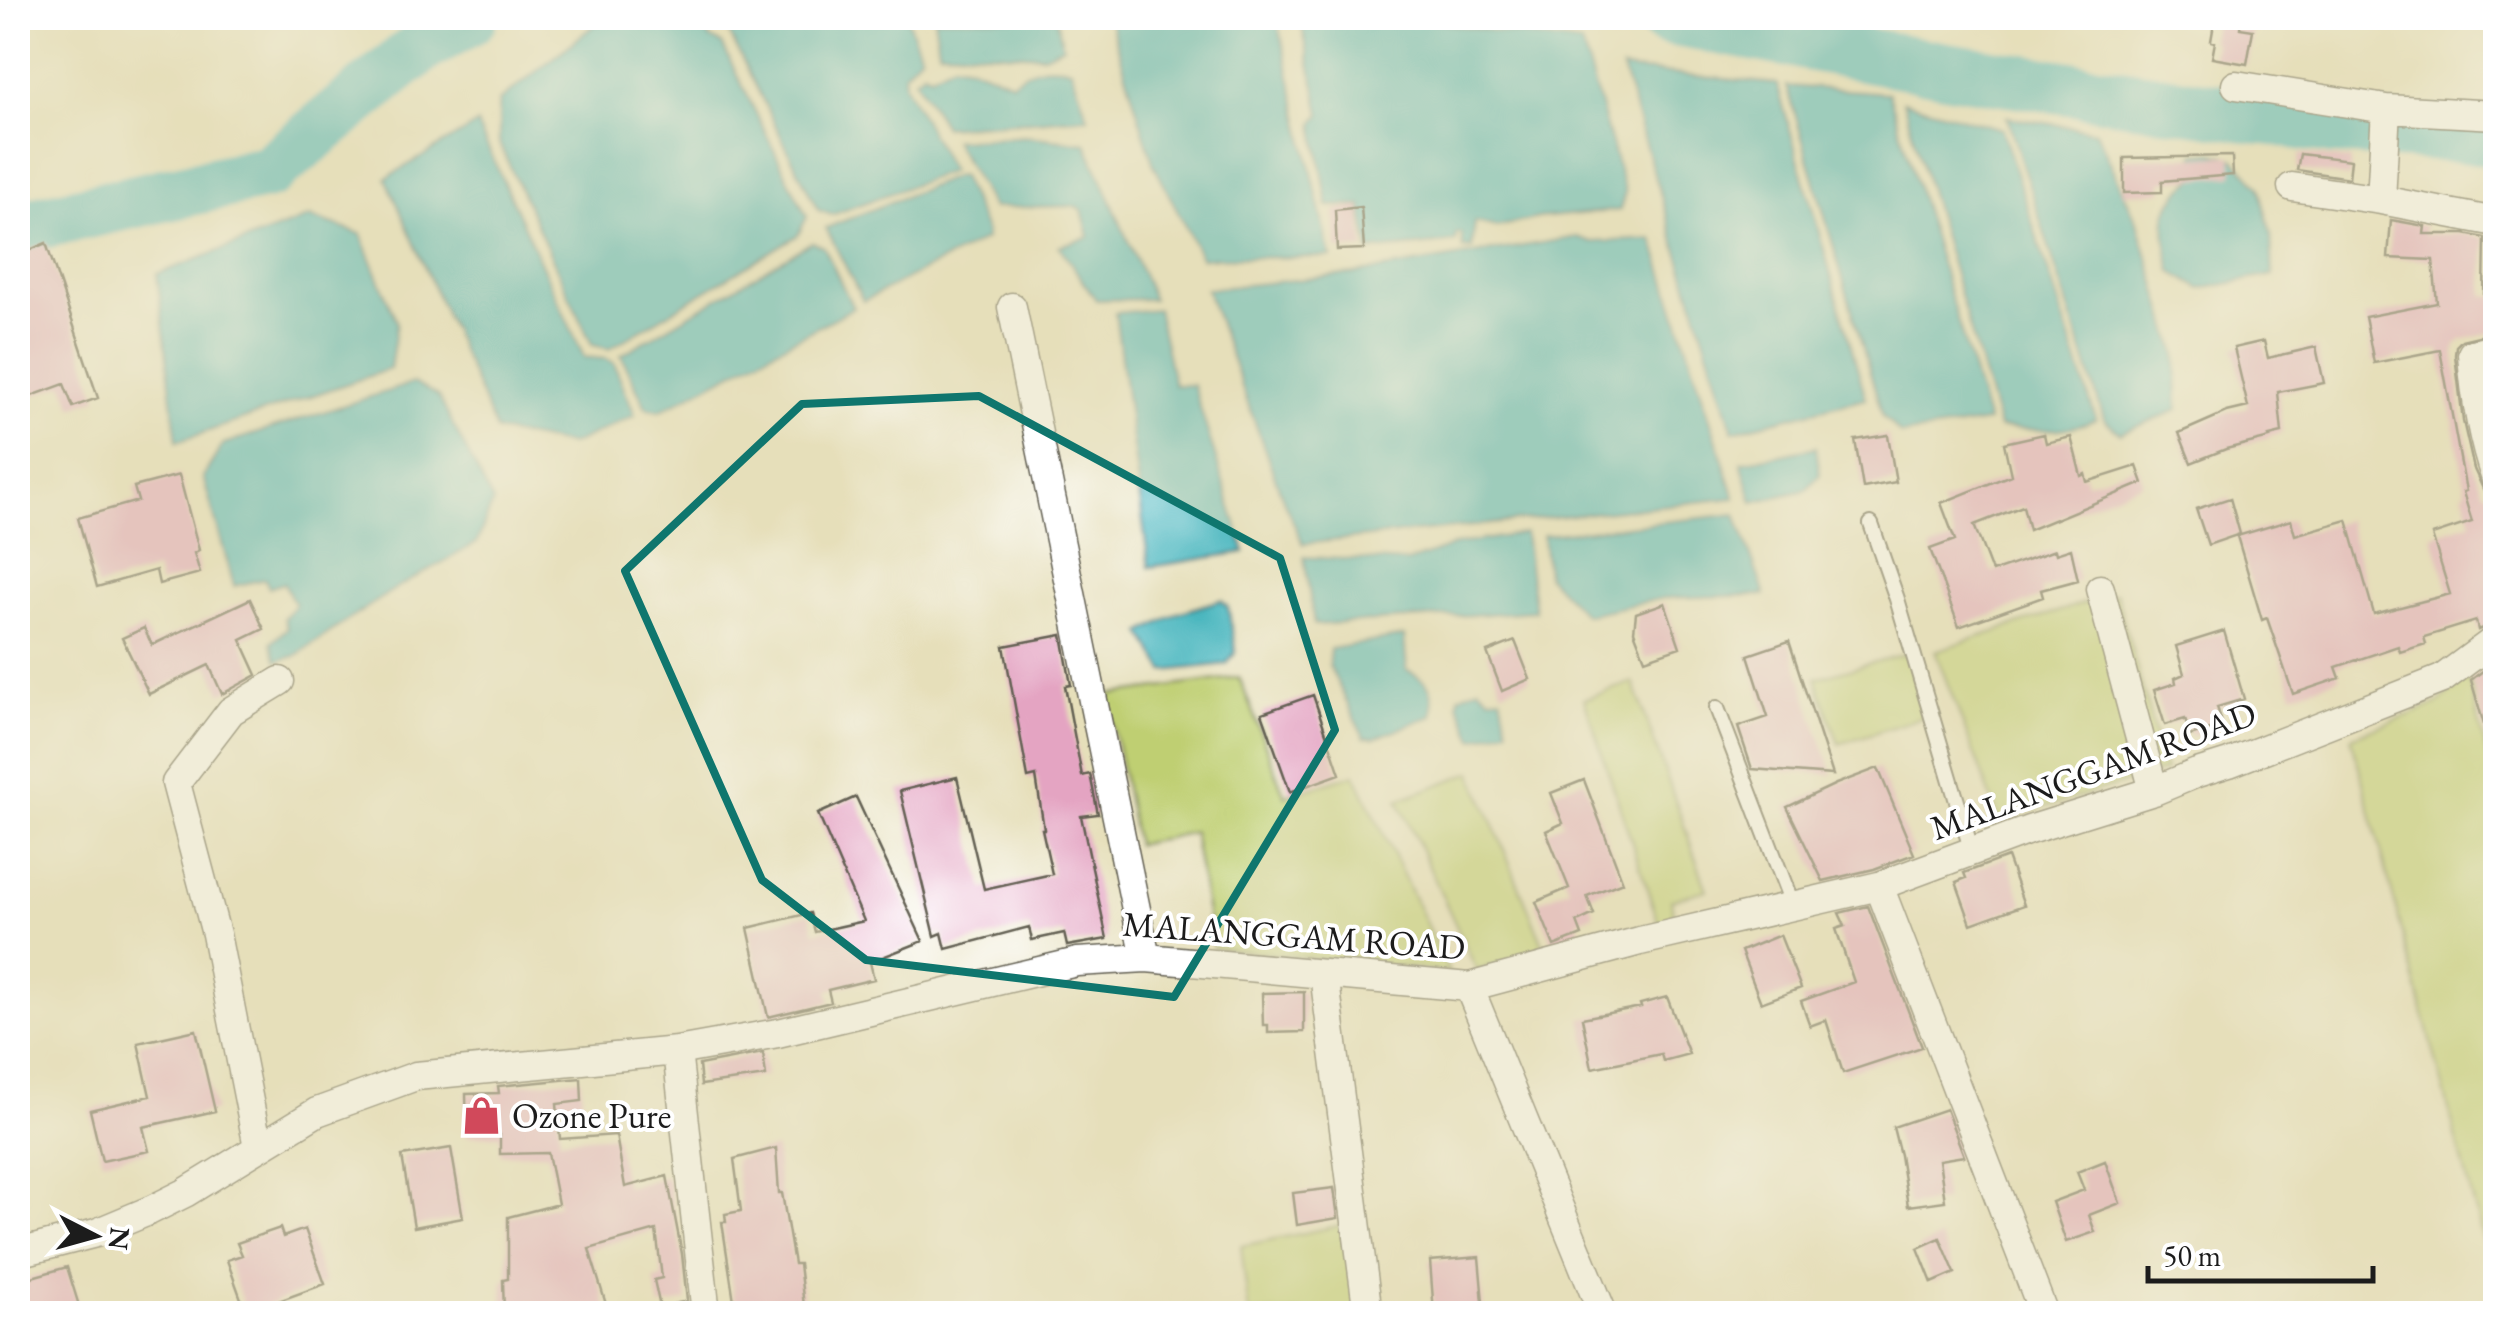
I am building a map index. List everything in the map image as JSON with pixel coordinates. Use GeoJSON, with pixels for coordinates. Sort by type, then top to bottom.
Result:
{"type":"FeatureCollection","features":[{"type":"Feature","properties":{"kind":"street"},"geometry":{"type":"LineString","coordinates":[[2236,85],[2386,109],[2496,116]]}},
{"type":"Feature","properties":{"kind":"street"},"geometry":{"type":"LineString","coordinates":[[2381,200],[2386,109]]}},
{"type":"Feature","properties":{"kind":"street"},"geometry":{"type":"LineString","coordinates":[[2292,188],[2496,222]]}},
{"type":"Feature","properties":{"kind":"street"},"geometry":{"type":"LineString","coordinates":[[1012,307],[1146,958]]}},
{"type":"Feature","properties":{"kind":"street"},"geometry":{"type":"LineString","coordinates":[[2496,349],[2472,354],[2477,401],[2496,479]]}},
{"type":"Feature","properties":{"kind":"street"},"geometry":{"type":"LineString","coordinates":[[2100,589],[2154,790]]}},
{"type":"Feature","properties":{"kind":"street","name":"MALANGGAM ROAD"},"geometry":{"type":"LineString","coordinates":[[18,1253],[96,1233],[151,1210],[316,1112],[416,1076],[677,1052],[778,1033],[1077,962],[1146,958],[1469,987],[1640,941],[1879,886],[2029,830],[2154,790],[2442,679],[2496,639]]}},
{"type":"Feature","properties":{"kind":"street"},"geometry":{"type":"LineString","coordinates":[[258,1147],[216,934],[176,783],[231,711],[280,680]]}},
{"type":"Feature","properties":{"kind":"street"},"geometry":{"type":"LineString","coordinates":[[1879,886],[2044,1314]]}},
{"type":"Feature","properties":{"kind":"street"},"geometry":{"type":"LineString","coordinates":[[1324,974],[1368,1314]]}},
{"type":"Feature","properties":{"kind":"street"},"geometry":{"type":"LineString","coordinates":[[1469,987],[1603,1314]]}},
{"type":"Feature","properties":{"kind":"street"},"geometry":{"type":"LineString","coordinates":[[677,1052],[698,1311]]}},
{"type":"Feature","properties":{"kind":"lane"},"geometry":{"type":"LineString","coordinates":[[1872,524],[1972,852]]}},
{"type":"Feature","properties":{"kind":"lane"},"geometry":{"type":"LineString","coordinates":[[1718,708],[1793,906]]}},
{"type":"Feature","properties":{"kind":"highlighted area"},"geometry":{"type":"Polygon","coordinates":[[[979,396],[1280,558],[1335,730],[1174,997],[866,960],[762,880],[625,571],[802,404],[979,396]]]}},
{"type":"Feature","properties":{"kind":"green space"},"geometry":{"type":"Polygon","coordinates":[[[2116,593],[2165,771],[2000,821],[1935,651],[2116,593]]]}},
{"type":"Feature","properties":{"kind":"green space"},"geometry":{"type":"Polygon","coordinates":[[[1911,652],[1930,715],[1839,744],[1816,678],[1911,652]]]}},
{"type":"Feature","properties":{"kind":"green space"},"geometry":{"type":"Polygon","coordinates":[[[1239,677],[1285,796],[1355,774],[1449,972],[1213,948],[1193,832],[1136,845],[1107,695],[1239,677]]]}},
{"type":"Feature","properties":{"kind":"green space"},"geometry":{"type":"Polygon","coordinates":[[[2468,677],[2496,791],[2495,1285],[2351,737],[2438,704],[2468,677]]]}},
{"type":"Feature","properties":{"kind":"green space"},"geometry":{"type":"Polygon","coordinates":[[[1633,682],[1707,890],[1671,900],[1674,921],[1659,924],[1584,699],[1633,682]]]}},
{"type":"Feature","properties":{"kind":"green space"},"geometry":{"type":"Polygon","coordinates":[[[1472,772],[1545,949],[1477,971],[1398,800],[1472,772]]]}},
{"type":"Feature","properties":{"kind":"green space"},"geometry":{"type":"Polygon","coordinates":[[[1347,1224],[1358,1313],[1249,1313],[1241,1246],[1347,1224]]]}},
{"type":"Feature","properties":{"kind":"water"},"geometry":{"type":"Polygon","coordinates":[[[603,18],[699,18],[709,38],[722,44],[807,217],[798,235],[609,349],[592,345],[499,143],[499,101],[603,18]]]}},
{"type":"Feature","properties":{"kind":"water"},"geometry":{"type":"Polygon","coordinates":[[[725,18],[907,18],[921,55],[904,73],[905,85],[951,171],[832,215],[818,210],[725,18]]]}},
{"type":"Feature","properties":{"kind":"water"},"geometry":{"type":"Polygon","coordinates":[[[934,18],[1056,18],[1063,46],[1044,55],[939,50],[934,18]]]}},
{"type":"Feature","properties":{"kind":"water"},"geometry":{"type":"Polygon","coordinates":[[[1109,18],[1277,18],[1331,257],[1201,258],[1153,163],[1109,18]]]}},
{"type":"Feature","properties":{"kind":"water"},"geometry":{"type":"Polygon","coordinates":[[[1300,18],[1410,18],[1582,44],[1625,192],[1620,210],[1539,218],[1497,227],[1475,222],[1472,249],[1463,248],[1462,234],[1456,234],[1456,242],[1369,251],[1362,206],[1328,206],[1314,123],[1321,114],[1300,18]]]}},
{"type":"Feature","properties":{"kind":"water"},"geometry":{"type":"Polygon","coordinates":[[[953,63],[1012,82],[1040,67],[1071,68],[1088,117],[944,127],[915,79],[923,72],[931,75],[953,63]]]}},
{"type":"Feature","properties":{"kind":"water"},"geometry":{"type":"Polygon","coordinates":[[[1622,69],[1777,84],[1866,398],[1733,431],[1622,69]]]}},
{"type":"Feature","properties":{"kind":"water"},"geometry":{"type":"Polygon","coordinates":[[[1787,86],[1889,93],[1988,422],[1901,435],[1883,417],[1787,86]]]}},
{"type":"Feature","properties":{"kind":"water"},"geometry":{"type":"Polygon","coordinates":[[[1903,101],[2002,129],[2096,419],[2061,429],[1999,428],[1903,101]]]}},
{"type":"Feature","properties":{"kind":"water"},"geometry":{"type":"Polygon","coordinates":[[[2007,117],[2096,131],[2139,226],[2177,355],[2178,410],[2120,433],[2104,419],[2007,117]]]}},
{"type":"Feature","properties":{"kind":"water"},"geometry":{"type":"Polygon","coordinates":[[[477,124],[584,357],[614,363],[635,415],[571,445],[496,431],[386,178],[477,124]]]}},
{"type":"Feature","properties":{"kind":"water"},"geometry":{"type":"Polygon","coordinates":[[[1027,136],[1086,143],[1153,299],[1096,300],[1059,246],[1089,237],[1082,210],[1072,206],[992,208],[953,140],[1027,136]]]}},
{"type":"Feature","properties":{"kind":"water"},"geometry":{"type":"Polygon","coordinates":[[[2210,152],[2235,159],[2259,186],[2271,235],[2273,275],[2201,289],[2172,272],[2165,231],[2168,209],[2182,188],[2195,178],[2195,154],[2210,152]]]}},
{"type":"Feature","properties":{"kind":"water"},"geometry":{"type":"Polygon","coordinates":[[[961,176],[986,239],[863,301],[826,228],[961,176]]]}},
{"type":"Feature","properties":{"kind":"water"},"geometry":{"type":"Polygon","coordinates":[[[310,217],[361,234],[397,323],[390,369],[177,442],[157,274],[310,217]]]}},
{"type":"Feature","properties":{"kind":"water"},"geometry":{"type":"Polygon","coordinates":[[[1577,237],[1592,242],[1653,239],[1735,498],[1303,544],[1206,289],[1354,274],[1577,237]]]}},
{"type":"Feature","properties":{"kind":"water"},"geometry":{"type":"Polygon","coordinates":[[[812,242],[824,247],[853,308],[660,411],[646,408],[621,355],[812,242]]]}},
{"type":"Feature","properties":{"kind":"water"},"geometry":{"type":"Polygon","coordinates":[[[1157,309],[1174,385],[1193,385],[1245,552],[1149,567],[1115,313],[1157,309]]]}},
{"type":"Feature","properties":{"kind":"water"},"geometry":{"type":"Polygon","coordinates":[[[413,383],[438,396],[493,502],[477,543],[390,592],[295,656],[277,661],[271,643],[287,628],[284,618],[295,605],[284,583],[269,588],[265,579],[234,586],[203,477],[223,444],[413,383]]]}},
{"type":"Feature","properties":{"kind":"water"},"geometry":{"type":"Polygon","coordinates":[[[1816,447],[1820,474],[1806,490],[1753,502],[1741,462],[1816,447]]]}},
{"type":"Feature","properties":{"kind":"water"},"geometry":{"type":"Polygon","coordinates":[[[1736,514],[1765,595],[1664,598],[1585,615],[1547,576],[1543,535],[1736,514]]]}},
{"type":"Feature","properties":{"kind":"water"},"geometry":{"type":"Polygon","coordinates":[[[1525,533],[1535,611],[1314,625],[1304,557],[1408,562],[1458,544],[1525,533]]]}},
{"type":"Feature","properties":{"kind":"water"},"geometry":{"type":"Polygon","coordinates":[[[1221,600],[1228,607],[1236,652],[1226,664],[1165,671],[1142,633],[1178,613],[1221,600]]]}},
{"type":"Feature","properties":{"kind":"water"},"geometry":{"type":"Polygon","coordinates":[[[1404,636],[1407,670],[1429,687],[1432,716],[1375,738],[1364,737],[1329,666],[1330,649],[1404,636]]]}},
{"type":"Feature","properties":{"kind":"water"},"geometry":{"type":"Polygon","coordinates":[[[1479,687],[1490,697],[1501,696],[1508,729],[1474,739],[1458,703],[1459,696],[1479,687]]]}},
{"type":"Feature","properties":{"kind":"building"},"geometry":{"type":"Polygon","coordinates":[[[2215,18],[2241,18],[2240,28],[2253,30],[2247,64],[2212,58],[2215,18]]]}},
{"type":"Feature","properties":{"kind":"building"},"geometry":{"type":"Polygon","coordinates":[[[2300,154],[2351,160],[2349,178],[2297,170],[2300,154]]]}},
{"type":"Feature","properties":{"kind":"building"},"geometry":{"type":"Polygon","coordinates":[[[2232,156],[2233,175],[2162,181],[2162,192],[2124,193],[2124,158],[2232,156]]]}},
{"type":"Feature","properties":{"kind":"building"},"geometry":{"type":"Polygon","coordinates":[[[1361,207],[1364,249],[1337,250],[1335,210],[1361,207]]]}},
{"type":"Feature","properties":{"kind":"building"},"geometry":{"type":"Polygon","coordinates":[[[2391,220],[2425,226],[2424,234],[2485,238],[2484,295],[2496,296],[2496,332],[2462,340],[2455,355],[2474,469],[2484,491],[2496,496],[2496,622],[2478,630],[2476,621],[2424,637],[2426,644],[2400,652],[2398,646],[2336,667],[2340,678],[2293,694],[2267,618],[2262,620],[2237,536],[2291,520],[2295,535],[2347,520],[2374,614],[2450,594],[2432,535],[2472,522],[2463,492],[2466,491],[2440,350],[2374,363],[2365,317],[2437,303],[2433,260],[2388,258],[2391,220]]]}},
{"type":"Feature","properties":{"kind":"building"},"geometry":{"type":"Polygon","coordinates":[[[46,243],[98,398],[73,407],[64,384],[18,401],[18,255],[46,243]]]}},
{"type":"Feature","properties":{"kind":"building"},"geometry":{"type":"Polygon","coordinates":[[[2264,341],[2268,358],[2316,347],[2324,383],[2278,392],[2282,433],[2191,463],[2179,433],[2248,407],[2234,348],[2264,341]]]}},
{"type":"Feature","properties":{"kind":"building"},"geometry":{"type":"Polygon","coordinates":[[[2044,434],[2046,443],[2071,437],[2081,476],[2085,474],[2087,482],[2137,466],[2143,483],[2029,530],[2023,506],[1974,525],[1992,572],[2055,550],[2056,554],[2071,549],[2078,580],[2041,590],[2043,597],[1959,627],[1930,549],[1955,540],[1941,503],[2011,475],[2004,443],[2044,434]]]}},
{"type":"Feature","properties":{"kind":"building"},"geometry":{"type":"Polygon","coordinates":[[[1888,435],[1896,482],[1863,488],[1855,440],[1888,435]]]}},
{"type":"Feature","properties":{"kind":"building"},"geometry":{"type":"Polygon","coordinates":[[[179,475],[199,550],[194,553],[200,573],[159,584],[156,570],[97,587],[78,518],[138,501],[134,487],[179,475]]]}},
{"type":"Feature","properties":{"kind":"building"},"geometry":{"type":"Polygon","coordinates":[[[2230,498],[2240,534],[2208,545],[2196,509],[2230,498]]]}},
{"type":"Feature","properties":{"kind":"building"},"geometry":{"type":"Polygon","coordinates":[[[250,599],[264,629],[241,640],[257,675],[222,694],[209,665],[149,694],[122,638],[144,628],[152,645],[250,599]]]}},
{"type":"Feature","properties":{"kind":"building"},"geometry":{"type":"Polygon","coordinates":[[[1665,603],[1680,647],[1645,659],[1634,631],[1636,613],[1665,603]]]}},
{"type":"Feature","properties":{"kind":"building"},"geometry":{"type":"Polygon","coordinates":[[[2224,631],[2244,699],[2217,707],[2223,726],[2190,736],[2185,719],[2165,725],[2154,690],[2176,683],[2175,678],[2184,674],[2176,646],[2224,631]]]}},
{"type":"Feature","properties":{"kind":"building"},"geometry":{"type":"Polygon","coordinates":[[[1062,635],[1071,685],[1065,686],[1082,776],[1090,774],[1098,814],[1081,816],[1107,939],[1067,946],[1064,933],[1032,940],[1029,927],[946,949],[942,933],[935,936],[900,791],[957,777],[984,889],[1052,874],[1036,776],[1028,778],[1004,646],[1062,635]]]}},
{"type":"Feature","properties":{"kind":"building"},"geometry":{"type":"Polygon","coordinates":[[[1515,641],[1530,679],[1502,691],[1487,652],[1515,641]]]}},
{"type":"Feature","properties":{"kind":"building"},"geometry":{"type":"Polygon","coordinates":[[[1789,641],[1833,775],[1752,769],[1738,727],[1768,717],[1748,655],[1789,641]]]}},
{"type":"Feature","properties":{"kind":"building"},"geometry":{"type":"Polygon","coordinates":[[[2496,661],[2496,742],[2489,742],[2471,680],[2496,661]]]}},
{"type":"Feature","properties":{"kind":"building"},"geometry":{"type":"Polygon","coordinates":[[[1313,695],[1340,774],[1290,792],[1262,713],[1313,695]]]}},
{"type":"Feature","properties":{"kind":"building"},"geometry":{"type":"Polygon","coordinates":[[[1878,768],[1914,854],[1874,869],[1823,881],[1787,807],[1878,768]]]}},
{"type":"Feature","properties":{"kind":"building"},"geometry":{"type":"Polygon","coordinates":[[[1584,780],[1623,882],[1587,896],[1594,914],[1577,922],[1582,935],[1554,946],[1536,902],[1569,888],[1546,831],[1563,823],[1551,793],[1584,780]]]}},
{"type":"Feature","properties":{"kind":"building"},"geometry":{"type":"Polygon","coordinates":[[[856,797],[923,941],[870,962],[874,979],[828,990],[831,1002],[768,1017],[748,928],[810,913],[815,932],[864,921],[818,814],[856,797]]]}},
{"type":"Feature","properties":{"kind":"building"},"geometry":{"type":"Polygon","coordinates":[[[2007,857],[2024,905],[1971,924],[1956,882],[1966,878],[1964,873],[2007,857]]]}},
{"type":"Feature","properties":{"kind":"building"},"geometry":{"type":"Polygon","coordinates":[[[1868,906],[1922,1047],[1843,1073],[1826,1020],[1810,1026],[1801,1001],[1854,982],[1836,929],[1845,926],[1839,913],[1868,906]]]}},
{"type":"Feature","properties":{"kind":"building"},"geometry":{"type":"Polygon","coordinates":[[[1780,935],[1801,988],[1761,1003],[1741,951],[1780,935]]]}},
{"type":"Feature","properties":{"kind":"building"},"geometry":{"type":"Polygon","coordinates":[[[1304,992],[1304,1032],[1268,1033],[1268,1025],[1263,1025],[1262,993],[1304,992]]]}},
{"type":"Feature","properties":{"kind":"building"},"geometry":{"type":"Polygon","coordinates":[[[1667,997],[1689,1054],[1663,1061],[1661,1054],[1592,1068],[1582,1018],[1641,1007],[1640,1004],[1667,997]]]}},
{"type":"Feature","properties":{"kind":"building"},"geometry":{"type":"Polygon","coordinates":[[[196,1030],[215,1111],[143,1127],[149,1151],[102,1161],[90,1110],[150,1096],[138,1043],[196,1030]]]}},
{"type":"Feature","properties":{"kind":"building"},"geometry":{"type":"Polygon","coordinates":[[[763,1053],[766,1076],[701,1085],[699,1065],[763,1053]]]}},
{"type":"Feature","properties":{"kind":"building"},"geometry":{"type":"Polygon","coordinates":[[[581,1078],[582,1101],[557,1104],[560,1139],[616,1135],[625,1187],[667,1176],[687,1301],[660,1307],[654,1280],[662,1278],[656,1230],[589,1249],[609,1314],[504,1314],[508,1217],[558,1204],[548,1153],[500,1154],[500,1135],[467,1136],[466,1094],[499,1093],[498,1086],[581,1078]]]}},
{"type":"Feature","properties":{"kind":"building"},"geometry":{"type":"Polygon","coordinates":[[[1946,1109],[1964,1156],[1939,1160],[1945,1201],[1908,1206],[1893,1127],[1946,1109]]]}},
{"type":"Feature","properties":{"kind":"building"},"geometry":{"type":"Polygon","coordinates":[[[451,1148],[463,1218],[414,1227],[402,1156],[451,1148]]]}},
{"type":"Feature","properties":{"kind":"building"},"geometry":{"type":"Polygon","coordinates":[[[776,1148],[779,1193],[794,1264],[799,1264],[805,1314],[736,1314],[722,1222],[726,1222],[725,1214],[741,1211],[734,1159],[776,1148]]]}},
{"type":"Feature","properties":{"kind":"building"},"geometry":{"type":"Polygon","coordinates":[[[2105,1161],[2120,1203],[2089,1215],[2095,1232],[2066,1242],[2052,1202],[2084,1190],[2077,1172],[2105,1161]]]}},
{"type":"Feature","properties":{"kind":"building"},"geometry":{"type":"Polygon","coordinates":[[[1334,1188],[1338,1218],[1297,1225],[1293,1193],[1334,1188]]]}},
{"type":"Feature","properties":{"kind":"building"},"geometry":{"type":"Polygon","coordinates":[[[280,1228],[283,1237],[305,1229],[325,1284],[246,1313],[227,1260],[242,1255],[237,1243],[280,1228]]]}},
{"type":"Feature","properties":{"kind":"building"},"geometry":{"type":"Polygon","coordinates":[[[1940,1238],[1955,1273],[1932,1283],[1918,1248],[1940,1238]]]}},
{"type":"Feature","properties":{"kind":"building"},"geometry":{"type":"Polygon","coordinates":[[[1479,1257],[1484,1314],[1434,1314],[1430,1261],[1479,1257]]]}},
{"type":"Feature","properties":{"kind":"building"},"geometry":{"type":"Polygon","coordinates":[[[67,1267],[80,1309],[67,1314],[18,1314],[18,1281],[67,1267]]]}},
{"type":"Feature","properties":{"kind":"waterway"},"geometry":{"type":"LineString","coordinates":[[18,227],[268,172],[421,47],[470,18]]}},
{"type":"Feature","properties":{"kind":"waterway"},"geometry":{"type":"LineString","coordinates":[[1665,18],[1951,70],[2333,128],[2496,138]]}},
{"type":"Feature","properties":{"kind":"place","name":"Ozone Pure"},"geometry":{"type":"Point","coordinates":[482,1115]}}]}
